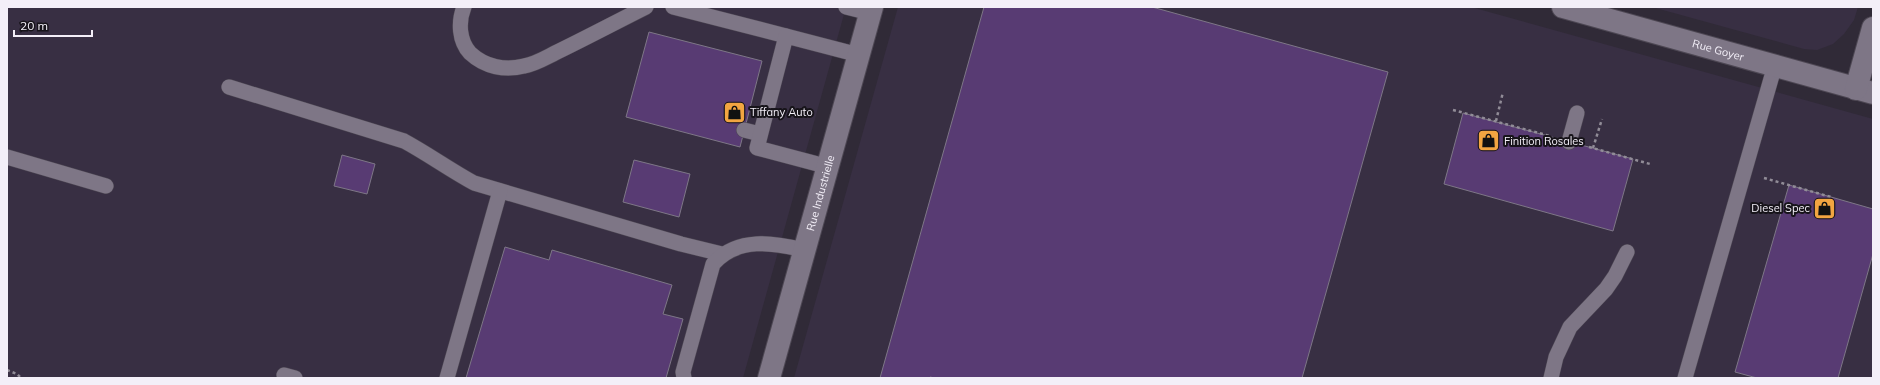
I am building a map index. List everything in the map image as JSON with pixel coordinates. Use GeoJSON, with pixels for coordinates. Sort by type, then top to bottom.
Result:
{"type":"FeatureCollection","features":[{"type":"Feature","properties":{"kind":"street","name":"Rue Goyer"},"geometry":{"type":"LineString","coordinates":[[1563,7],[1864,91]]}},
{"type":"Feature","properties":{"kind":"street","name":"Rue Industrielle"},"geometry":{"type":"LineString","coordinates":[[769,378],[871,10]]}},
{"type":"Feature","properties":{"kind":"street"},"geometry":{"type":"LineString","coordinates":[[1864,91],[1873,28]]}},
{"type":"Feature","properties":{"kind":"lane"},"geometry":{"type":"LineString","coordinates":[[464,7],[460,29],[462,41],[475,58],[497,68],[512,68],[539,61],[646,7]]}},
{"type":"Feature","properties":{"kind":"lane"},"geometry":{"type":"LineString","coordinates":[[673,7],[859,55]]}},
{"type":"Feature","properties":{"kind":"lane"},"geometry":{"type":"LineString","coordinates":[[846,7],[871,10]]}},
{"type":"Feature","properties":{"kind":"lane"},"geometry":{"type":"LineString","coordinates":[[786,36],[757,148],[828,167]]}},
{"type":"Feature","properties":{"kind":"lane"},"geometry":{"type":"LineString","coordinates":[[1685,378],[1775,66]]}},
{"type":"Feature","properties":{"kind":"lane"},"geometry":{"type":"LineString","coordinates":[[229,87],[404,141],[424,152],[448,169],[474,183],[681,244],[722,254]]}},
{"type":"Feature","properties":{"kind":"lane"},"geometry":{"type":"LineString","coordinates":[[1569,142],[1577,113]]}},
{"type":"Feature","properties":{"kind":"lane"},"geometry":{"type":"LineString","coordinates":[[744,130],[760,134]]}},
{"type":"Feature","properties":{"kind":"lane"},"geometry":{"type":"LineString","coordinates":[[7,157],[106,186]]}},
{"type":"Feature","properties":{"kind":"lane"},"geometry":{"type":"LineString","coordinates":[[447,378],[500,191]]}},
{"type":"Feature","properties":{"kind":"lane"},"geometry":{"type":"LineString","coordinates":[[684,378],[683,372],[713,264],[722,254],[746,245],[766,243],[805,250]]}},
{"type":"Feature","properties":{"kind":"lane"},"geometry":{"type":"LineString","coordinates":[[1551,378],[1556,357],[1570,327],[1606,289],[1615,276],[1627,252]]}},
{"type":"Feature","properties":{"kind":"path"},"geometry":{"type":"LineString","coordinates":[[1496,121],[1503,92]]}},
{"type":"Feature","properties":{"kind":"path"},"geometry":{"type":"LineString","coordinates":[[1453,110],[1464,113]]}},
{"type":"Feature","properties":{"kind":"path"},"geometry":{"type":"LineString","coordinates":[[1593,148],[1602,119]]}},
{"type":"Feature","properties":{"kind":"path"},"geometry":{"type":"LineString","coordinates":[[1633,159],[1650,164]]}},
{"type":"Feature","properties":{"kind":"path"},"geometry":{"type":"LineString","coordinates":[[1744,172],[1831,197]]}},
{"type":"Feature","properties":{"kind":"path"},"geometry":{"type":"LineString","coordinates":[[7,370],[17,374],[21,378]]}},
{"type":"Feature","properties":{"kind":"shaded area"},"geometry":{"type":"Polygon","coordinates":[[[7,7],[846,7],[743,378],[7,378],[7,7]]]}},
{"type":"Feature","properties":{"kind":"shaded area"},"geometry":{"type":"Polygon","coordinates":[[[898,7],[1471,7],[1873,119],[1873,378],[794,378],[898,7]]]}},
{"type":"Feature","properties":{"kind":"shaded area"},"geometry":{"type":"Polygon","coordinates":[[[1652,7],[1858,7],[1854,20],[1844,34],[1833,44],[1817,50],[1804,49],[1652,7]]]}},
{"type":"Feature","properties":{"kind":"building"},"geometry":{"type":"Polygon","coordinates":[[[984,7],[1152,7],[1388,72],[1302,378],[880,378],[984,7]]]}},
{"type":"Feature","properties":{"kind":"building"},"geometry":{"type":"Polygon","coordinates":[[[649,32],[762,61],[740,147],[626,117],[649,32]]]}},
{"type":"Feature","properties":{"kind":"building"},"geometry":{"type":"Polygon","coordinates":[[[1463,113],[1633,159],[1613,231],[1444,184],[1463,113]]]}},
{"type":"Feature","properties":{"kind":"building"},"geometry":{"type":"Polygon","coordinates":[[[342,155],[375,164],[367,194],[334,186],[342,155]]]}},
{"type":"Feature","properties":{"kind":"building"},"geometry":{"type":"Polygon","coordinates":[[[634,160],[690,174],[679,217],[623,202],[634,160]]]}},
{"type":"Feature","properties":{"kind":"building"},"geometry":{"type":"Polygon","coordinates":[[[1789,185],[1873,209],[1873,254],[1838,378],[1757,378],[1735,372],[1789,185]]]}},
{"type":"Feature","properties":{"kind":"building"},"geometry":{"type":"Polygon","coordinates":[[[505,247],[549,260],[552,250],[672,285],[663,314],[683,319],[666,378],[466,378],[505,247]]]}},
{"type":"Feature","properties":{"kind":"place","name":"Tiffany Auto"},"geometry":{"type":"Point","coordinates":[735,112]}},
{"type":"Feature","properties":{"kind":"place","name":"Finition Rosales"},"geometry":{"type":"Point","coordinates":[1489,141]}},
{"type":"Feature","properties":{"kind":"place","name":"Diesel Spec"},"geometry":{"type":"Point","coordinates":[1825,208]}}]}
